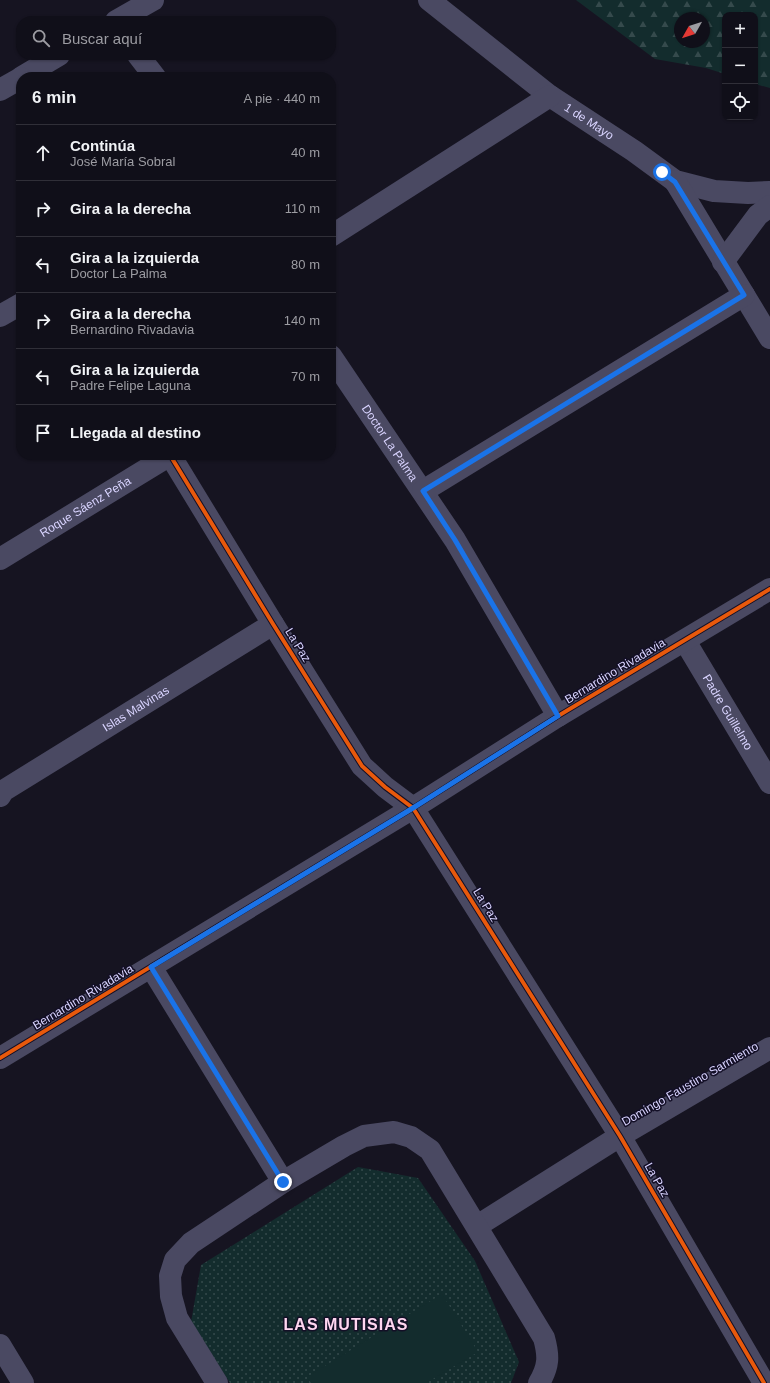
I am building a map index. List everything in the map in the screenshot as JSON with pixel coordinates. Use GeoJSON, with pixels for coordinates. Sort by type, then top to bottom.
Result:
{"type":"FeatureCollection","features":[{"type":"Feature","properties":{"kind":"street"},"geometry":{"type":"LineString","coordinates":[[125,16],[153,0]]}},
{"type":"Feature","properties":{"kind":"street","name":"1 de Mayo"},"geometry":{"type":"LineString","coordinates":[[429,0],[550,96],[634,151],[675,182],[714,191],[748,193],[770,192]]}},
{"type":"Feature","properties":{"kind":"street"},"geometry":{"type":"LineString","coordinates":[[30,72],[50,60]]}},
{"type":"Feature","properties":{"kind":"street"},"geometry":{"type":"LineString","coordinates":[[142,60],[151,72]]}},
{"type":"Feature","properties":{"kind":"street"},"geometry":{"type":"LineString","coordinates":[[0,90],[16,80]]}},
{"type":"Feature","properties":{"kind":"street"},"geometry":{"type":"LineString","coordinates":[[336,233],[550,96]]}},
{"type":"Feature","properties":{"kind":"street"},"geometry":{"type":"LineString","coordinates":[[675,182],[770,338]]}},
{"type":"Feature","properties":{"kind":"street"},"geometry":{"type":"LineString","coordinates":[[724,262],[758,215],[770,206]]}},
{"type":"Feature","properties":{"kind":"street"},"geometry":{"type":"LineString","coordinates":[[423,491],[744,295]]}},
{"type":"Feature","properties":{"kind":"street"},"geometry":{"type":"LineString","coordinates":[[0,316],[16,307]]}},
{"type":"Feature","properties":{"kind":"street","name":"Doctor La Palma"},"geometry":{"type":"LineString","coordinates":[[336,365],[455,540],[558,716]]}},
{"type":"Feature","properties":{"kind":"street","name":"Roque Sáenz Peña"},"geometry":{"type":"LineString","coordinates":[[0,559],[162,460]]}},
{"type":"Feature","properties":{"kind":"street","name":"La Paz"},"geometry":{"type":"LineString","coordinates":[[173,460],[362,766],[385,787],[413,808],[620,1136],[764,1383]]}},
{"type":"Feature","properties":{"kind":"street","name":"Bernardino Rivadavia"},"geometry":{"type":"LineString","coordinates":[[0,1058],[413,808],[558,716],[685,641],[770,588]]}},
{"type":"Feature","properties":{"kind":"street","name":"Islas Malvinas"},"geometry":{"type":"LineString","coordinates":[[0,796],[4,791],[273,624]]}},
{"type":"Feature","properties":{"kind":"street","name":"Padre Guillelmo"},"geometry":{"type":"LineString","coordinates":[[685,641],[770,783]]}},
{"type":"Feature","properties":{"kind":"street"},"geometry":{"type":"LineString","coordinates":[[151,967],[283,1182]]}},
{"type":"Feature","properties":{"kind":"street","name":"Domingo Faustino Sarmiento"},"geometry":{"type":"LineString","coordinates":[[477,1226],[620,1136],[770,1048]]}},
{"type":"Feature","properties":{"kind":"street"},"geometry":{"type":"LineString","coordinates":[[217,1383],[177,1318],[171,1296],[170,1276],[175,1260],[191,1243],[283,1182],[344,1146],[364,1136],[394,1132],[411,1137],[430,1150],[544,1338],[548,1352],[547,1366],[539,1383]]}},
{"type":"Feature","properties":{"kind":"street"},"geometry":{"type":"LineString","coordinates":[[0,1345],[23,1383]]}},
{"type":"Feature","properties":{"kind":"green space"},"geometry":{"type":"Polygon","coordinates":[[[576,0],[770,0],[770,88],[758,85],[758,12],[722,12],[722,73],[706,68],[655,59],[576,0]]]}},
{"type":"Feature","properties":{"kind":"green space"},"geometry":{"type":"Polygon","coordinates":[[[358,1167],[418,1178],[475,1261],[519,1362],[511,1383],[230,1383],[191,1322],[201,1265],[358,1167]]]}},
{"type":"Feature","properties":{"kind":"green space"},"geometry":{"type":"Polygon","coordinates":[[[442,1294],[478,1352],[426,1383],[311,1383],[307,1377],[442,1294]]]}},
{"type":"Feature","properties":{"kind":"cycle path"},"geometry":{"type":"LineString","coordinates":[[173,460],[362,766],[385,787],[413,808],[620,1136],[764,1383]]}},
{"type":"Feature","properties":{"kind":"cycle path"},"geometry":{"type":"LineString","coordinates":[[0,1058],[413,808],[558,716],[770,589]]}},
{"type":"Feature","properties":{"kind":"district","name":"LAS MUTISIAS"},"geometry":{"type":"Point","coordinates":[346,1324]}},
{"type":"Feature","properties":{"kind":"route"},"geometry":{"type":"LineString","coordinates":[[283,1182],[151,967],[413,808],[558,716],[455,540],[423,491],[744,295],[675,182],[662,172]]}}]}
